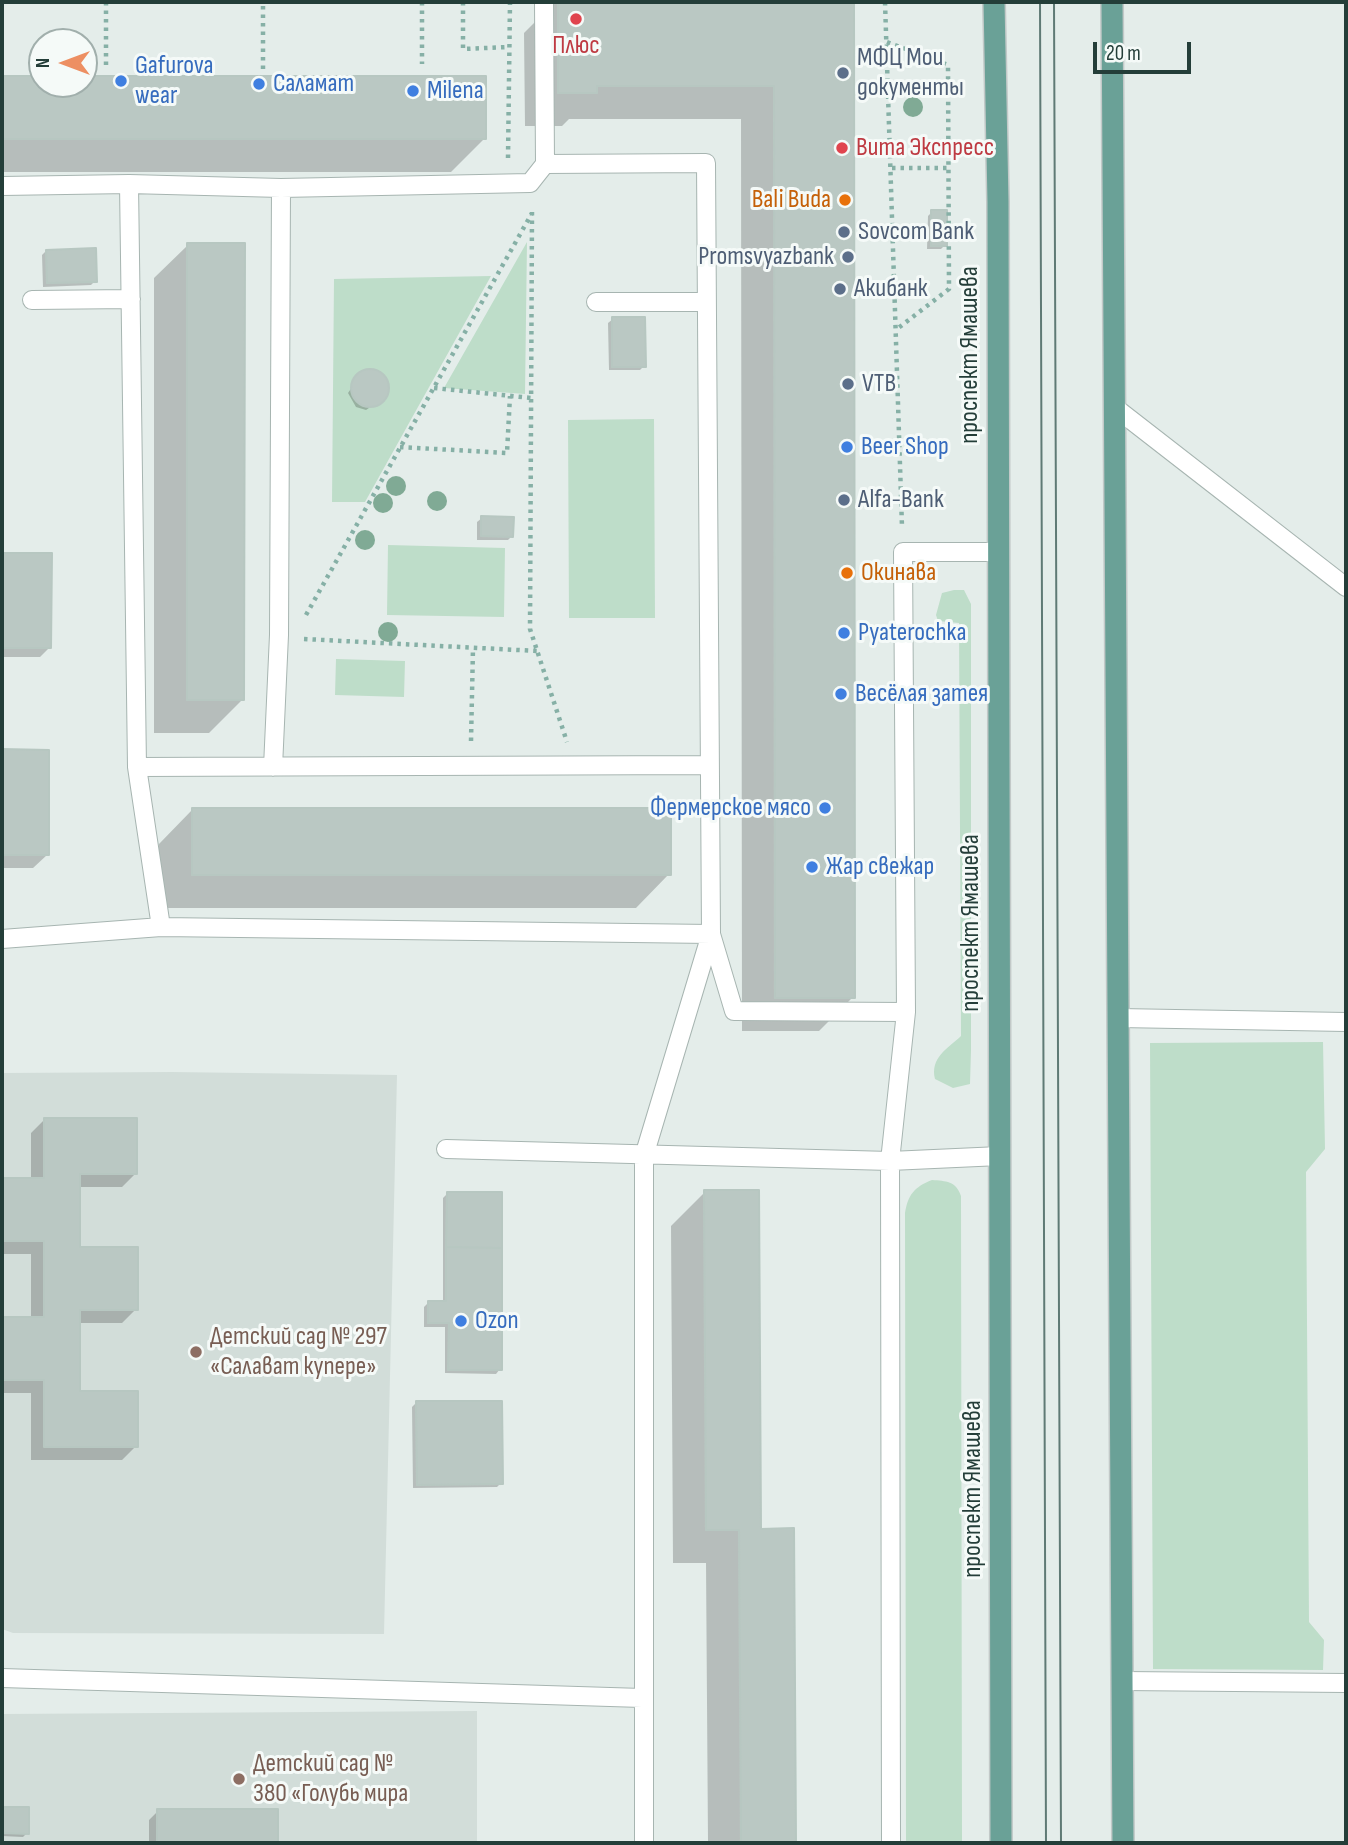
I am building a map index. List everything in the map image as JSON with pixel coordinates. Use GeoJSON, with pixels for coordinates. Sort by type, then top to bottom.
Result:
{"type":"FeatureCollection","features":[{"type":"Feature","properties":{"kind":"main road","name":"проспект Ямашева"},"geometry":{"type":"LineString","coordinates":[[994,2],[998,188],[1001,1843]]}},
{"type":"Feature","properties":{"kind":"main road"},"geometry":{"type":"LineString","coordinates":[[1112,2],[1123,1843]]}},
{"type":"Feature","properties":{"kind":"lane"},"geometry":{"type":"LineString","coordinates":[[2,186],[129,184],[281,188],[530,183],[545,164],[544,2]]}},
{"type":"Feature","properties":{"kind":"lane"},"geometry":{"type":"LineString","coordinates":[[545,164],[706,163],[711,934],[734,1011],[906,1012]]}},
{"type":"Feature","properties":{"kind":"lane"},"geometry":{"type":"LineString","coordinates":[[129,184],[137,767],[161,927]]}},
{"type":"Feature","properties":{"kind":"lane"},"geometry":{"type":"LineString","coordinates":[[273,766],[279,635],[281,188]]}},
{"type":"Feature","properties":{"kind":"lane"},"geometry":{"type":"LineString","coordinates":[[33,300],[131,299]]}},
{"type":"Feature","properties":{"kind":"lane"},"geometry":{"type":"LineString","coordinates":[[596,302],[706,302]]}},
{"type":"Feature","properties":{"kind":"lane"},"geometry":{"type":"LineString","coordinates":[[1113,406],[1346,587]]}},
{"type":"Feature","properties":{"kind":"lane"},"geometry":{"type":"LineString","coordinates":[[891,1843],[890,1161],[906,1012],[903,552],[997,552]]}},
{"type":"Feature","properties":{"kind":"lane"},"geometry":{"type":"LineString","coordinates":[[137,767],[708,765]]}},
{"type":"Feature","properties":{"kind":"lane"},"geometry":{"type":"LineString","coordinates":[[2,939],[161,927],[711,934]]}},
{"type":"Feature","properties":{"kind":"lane"},"geometry":{"type":"LineString","coordinates":[[643,1843],[644,1156],[711,934]]}},
{"type":"Feature","properties":{"kind":"lane"},"geometry":{"type":"LineString","coordinates":[[1119,1018],[1346,1022]]}},
{"type":"Feature","properties":{"kind":"lane"},"geometry":{"type":"LineString","coordinates":[[446,1149],[890,1161],[1000,1156]]}},
{"type":"Feature","properties":{"kind":"lane"},"geometry":{"type":"LineString","coordinates":[[2,1678],[642,1698]]}},
{"type":"Feature","properties":{"kind":"lane"},"geometry":{"type":"LineString","coordinates":[[1123,1682],[1346,1683]]}},
{"type":"Feature","properties":{"kind":"path"},"geometry":{"type":"LineString","coordinates":[[106,2],[106,68]]}},
{"type":"Feature","properties":{"kind":"path"},"geometry":{"type":"LineString","coordinates":[[263,2],[263,69]]}},
{"type":"Feature","properties":{"kind":"path"},"geometry":{"type":"LineString","coordinates":[[422,2],[422,64]]}},
{"type":"Feature","properties":{"kind":"path"},"geometry":{"type":"LineString","coordinates":[[463,2],[463,49],[509,47]]}},
{"type":"Feature","properties":{"kind":"path"},"geometry":{"type":"LineString","coordinates":[[508,183],[510,2]]}},
{"type":"Feature","properties":{"kind":"path"},"geometry":{"type":"LineString","coordinates":[[885,2],[903,552]]}},
{"type":"Feature","properties":{"kind":"path"},"geometry":{"type":"LineString","coordinates":[[887,41],[948,65],[949,289],[897,329]]}},
{"type":"Feature","properties":{"kind":"path"},"geometry":{"type":"LineString","coordinates":[[892,168],[949,168]]}},
{"type":"Feature","properties":{"kind":"path"},"geometry":{"type":"LineString","coordinates":[[530,183],[533,212],[530,629],[575,766]]}},
{"type":"Feature","properties":{"kind":"path"},"geometry":{"type":"LineString","coordinates":[[279,635],[300,625],[533,212]]}},
{"type":"Feature","properties":{"kind":"path"},"geometry":{"type":"LineString","coordinates":[[434,388],[531,398]]}},
{"type":"Feature","properties":{"kind":"path"},"geometry":{"type":"LineString","coordinates":[[400,447],[507,453],[510,396]]}},
{"type":"Feature","properties":{"kind":"path"},"geometry":{"type":"LineString","coordinates":[[279,635],[320,642],[537,651]]}},
{"type":"Feature","properties":{"kind":"path"},"geometry":{"type":"LineString","coordinates":[[471,766],[473,649]]}},
{"type":"Feature","properties":{"kind":"shaded area","name":"Детский сад № 297 «Салават купере»"},"geometry":{"type":"Polygon","coordinates":[[[2,1073],[397,1075],[384,1634],[13,1633],[2,1629],[2,1073]]]}},
{"type":"Feature","properties":{"kind":"shaded area","name":"Детский сад № 380 «Голубь мира"},"geometry":{"type":"Polygon","coordinates":[[[477,1711],[477,1843],[2,1843],[2,1714],[477,1711]]]}},
{"type":"Feature","properties":{"kind":"green space"},"geometry":{"type":"Polygon","coordinates":[[[527,242],[525,394],[444,388],[527,242]]]}},
{"type":"Feature","properties":{"kind":"green space"},"geometry":{"type":"Polygon","coordinates":[[[491,276],[365,502],[332,502],[334,279],[491,276]]]}},
{"type":"Feature","properties":{"kind":"green space"},"geometry":{"type":"Polygon","coordinates":[[[654,419],[655,618],[569,618],[568,420],[654,419]]]}},
{"type":"Feature","properties":{"kind":"green space"},"geometry":{"type":"Polygon","coordinates":[[[388,545],[505,548],[504,617],[387,615],[388,545]]]}},
{"type":"Feature","properties":{"kind":"green space"},"geometry":{"type":"Polygon","coordinates":[[[964,590],[971,604],[971,1050],[970,1084],[953,1088],[935,1079],[934,1072],[941,1054],[961,1036],[959,623],[938,621],[936,615],[942,593],[964,590]]]}},
{"type":"Feature","properties":{"kind":"green space"},"geometry":{"type":"Polygon","coordinates":[[[336,659],[405,661],[404,697],[335,695],[336,659]]]}},
{"type":"Feature","properties":{"kind":"green space"},"geometry":{"type":"Polygon","coordinates":[[[1323,1042],[1325,1149],[1306,1172],[1309,1622],[1324,1640],[1323,1670],[1153,1669],[1150,1043],[1323,1042]]]}},
{"type":"Feature","properties":{"kind":"green space"},"geometry":{"type":"Polygon","coordinates":[[[932,1180],[953,1185],[961,1196],[962,1843],[906,1843],[905,1213],[913,1192],[932,1180]]]}},
{"type":"Feature","properties":{"kind":"building"},"geometry":{"type":"Polygon","coordinates":[[[558,2],[854,2],[855,998],[775,998],[774,86],[597,86],[597,93],[558,93],[558,2]]]}},
{"type":"Feature","properties":{"kind":"building"},"geometry":{"type":"Polygon","coordinates":[[[2,76],[28,76],[28,98],[98,98],[98,76],[486,76],[486,139],[2,139],[2,76]]]}},
{"type":"Feature","properties":{"kind":"building"},"geometry":{"type":"Polygon","coordinates":[[[931,210],[947,210],[947,246],[931,246],[931,210]]]}},
{"type":"Feature","properties":{"kind":"building"},"geometry":{"type":"Polygon","coordinates":[[[187,243],[245,243],[244,700],[187,700],[187,243]]]}},
{"type":"Feature","properties":{"kind":"building"},"geometry":{"type":"Polygon","coordinates":[[[96,248],[97,282],[47,283],[46,250],[96,248]]]}},
{"type":"Feature","properties":{"kind":"building"},"geometry":{"type":"Polygon","coordinates":[[[612,317],[645,317],[646,367],[612,367],[612,317]]]}},
{"type":"Feature","properties":{"kind":"building"},"geometry":{"type":"Polygon","coordinates":[[[370,369],[383,375],[389,388],[383,401],[370,407],[357,401],[351,388],[357,375],[370,369]]]}},
{"type":"Feature","properties":{"kind":"building"},"geometry":{"type":"Polygon","coordinates":[[[481,516],[514,517],[513,537],[481,536],[481,516]]]}},
{"type":"Feature","properties":{"kind":"building"},"geometry":{"type":"Polygon","coordinates":[[[2,553],[52,553],[51,648],[2,648],[2,553]]]}},
{"type":"Feature","properties":{"kind":"building"},"geometry":{"type":"Polygon","coordinates":[[[2,749],[49,750],[49,855],[2,855],[2,749]]]}},
{"type":"Feature","properties":{"kind":"building"},"geometry":{"type":"Polygon","coordinates":[[[192,808],[671,808],[671,875],[192,875],[192,808]]]}},
{"type":"Feature","properties":{"kind":"building"},"geometry":{"type":"Polygon","coordinates":[[[44,1118],[137,1118],[137,1174],[80,1174],[80,1247],[138,1247],[138,1310],[80,1310],[80,1391],[138,1391],[138,1447],[44,1447],[44,1380],[2,1380],[2,1317],[44,1317],[44,1241],[2,1241],[2,1178],[44,1178],[44,1118]]]}},
{"type":"Feature","properties":{"kind":"building"},"geometry":{"type":"Polygon","coordinates":[[[704,1190],[759,1190],[761,1529],[794,1528],[796,1843],[741,1843],[739,1530],[706,1530],[704,1190]]]}},
{"type":"Feature","properties":{"kind":"building"},"geometry":{"type":"Polygon","coordinates":[[[447,1192],[502,1192],[502,1248],[446,1247],[447,1192]]]}},
{"type":"Feature","properties":{"kind":"building"},"geometry":{"type":"Polygon","coordinates":[[[446,1247],[502,1248],[502,1370],[448,1370],[449,1323],[428,1323],[428,1301],[446,1301],[446,1247]]]}},
{"type":"Feature","properties":{"kind":"building"},"geometry":{"type":"Polygon","coordinates":[[[416,1401],[502,1401],[503,1484],[417,1485],[416,1401]]]}},
{"type":"Feature","properties":{"kind":"building"},"geometry":{"type":"Polygon","coordinates":[[[2,1807],[29,1807],[29,1834],[2,1833],[2,1807]]]}},
{"type":"Feature","properties":{"kind":"building"},"geometry":{"type":"Polygon","coordinates":[[[157,1809],[278,1809],[278,1843],[157,1843],[157,1809]]]}},
{"type":"Feature","properties":{"kind":"tram line"},"geometry":{"type":"LineString","coordinates":[[1040,2],[1046,1843]]}},
{"type":"Feature","properties":{"kind":"tram line"},"geometry":{"type":"LineString","coordinates":[[1054,2],[1061,1843]]}},
{"type":"Feature","properties":{"kind":"place","name":"Плюс"},"geometry":{"type":"Point","coordinates":[576,19]}},
{"type":"Feature","properties":{"kind":"place","name":"МФЦ Мои документы"},"geometry":{"type":"Point","coordinates":[843,73]}},
{"type":"Feature","properties":{"kind":"place","name":"Gafurova wear"},"geometry":{"type":"Point","coordinates":[121,81]}},
{"type":"Feature","properties":{"kind":"place","name":"Саламат"},"geometry":{"type":"Point","coordinates":[259,84]}},
{"type":"Feature","properties":{"kind":"place","name":"Milena"},"geometry":{"type":"Point","coordinates":[413,91]}},
{"type":"Feature","properties":{"kind":"place","name":"Вита Экспресс"},"geometry":{"type":"Point","coordinates":[842,148]}},
{"type":"Feature","properties":{"kind":"place","name":"Bali Buda"},"geometry":{"type":"Point","coordinates":[845,200]}},
{"type":"Feature","properties":{"kind":"place","name":"Sovcom Bank"},"geometry":{"type":"Point","coordinates":[844,232]}},
{"type":"Feature","properties":{"kind":"place","name":"Promsvyazbank"},"geometry":{"type":"Point","coordinates":[848,257]}},
{"type":"Feature","properties":{"kind":"place","name":"Акибанк"},"geometry":{"type":"Point","coordinates":[840,289]}},
{"type":"Feature","properties":{"kind":"place","name":"VTB"},"geometry":{"type":"Point","coordinates":[848,384]}},
{"type":"Feature","properties":{"kind":"place","name":"Beer Shop"},"geometry":{"type":"Point","coordinates":[847,447]}},
{"type":"Feature","properties":{"kind":"place","name":"Alfa-Bank"},"geometry":{"type":"Point","coordinates":[844,500]}},
{"type":"Feature","properties":{"kind":"place","name":"Окинава"},"geometry":{"type":"Point","coordinates":[847,573]}},
{"type":"Feature","properties":{"kind":"place","name":"Pyaterochka"},"geometry":{"type":"Point","coordinates":[844,633]}},
{"type":"Feature","properties":{"kind":"place","name":"Весёлая затея"},"geometry":{"type":"Point","coordinates":[841,694]}},
{"type":"Feature","properties":{"kind":"place","name":"Фермерское мясо"},"geometry":{"type":"Point","coordinates":[825,808]}},
{"type":"Feature","properties":{"kind":"place","name":"Жар свежар"},"geometry":{"type":"Point","coordinates":[812,867]}},
{"type":"Feature","properties":{"kind":"place","name":"Ozon"},"geometry":{"type":"Point","coordinates":[461,1321]}},
{"type":"Feature","properties":{"kind":"place","name":"Детский сад № 297 «Салават купере»"},"geometry":{"type":"Point","coordinates":[196,1352]}},
{"type":"Feature","properties":{"kind":"place","name":"Детский сад № 380 «Голубь мира"},"geometry":{"type":"Point","coordinates":[239,1779]}}]}
